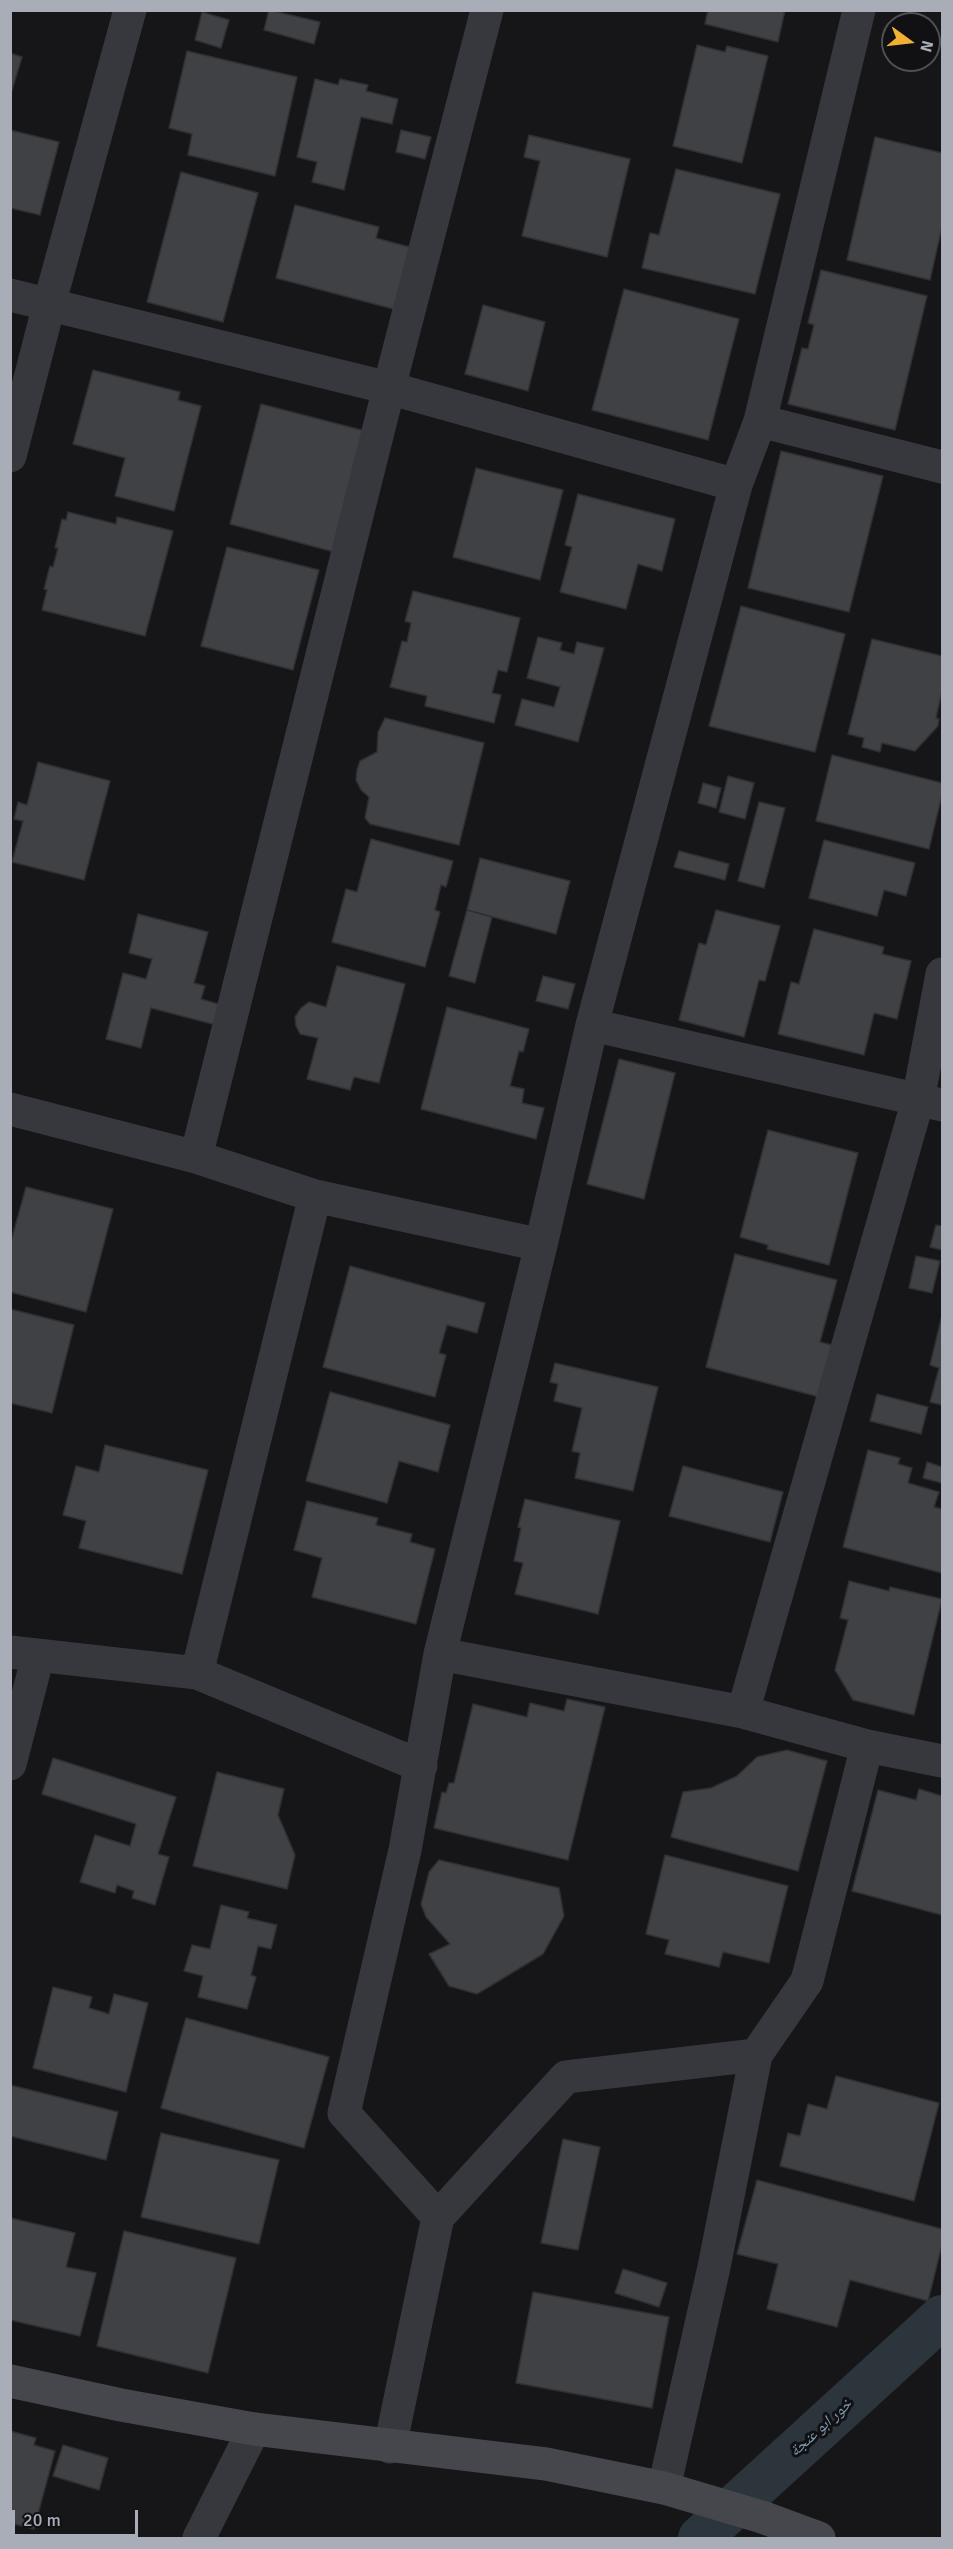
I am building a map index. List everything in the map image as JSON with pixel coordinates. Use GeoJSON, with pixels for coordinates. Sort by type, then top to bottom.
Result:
{"type":"FeatureCollection","features":[{"type":"Feature","properties":{"kind":"street"},"geometry":{"type":"LineString","coordinates":[[10,456],[49,304],[130,10]]}},
{"type":"Feature","properties":{"kind":"street"},"geometry":{"type":"LineString","coordinates":[[196,1157],[389,388],[487,10]]}},
{"type":"Feature","properties":{"kind":"street"},"geometry":{"type":"LineString","coordinates":[[438,2217],[344,2113],[405,1850],[440,1654],[541,1245],[592,1025],[736,484],[760,421],[859,10]]}},
{"type":"Feature","properties":{"kind":"street"},"geometry":{"type":"LineString","coordinates":[[10,295],[389,388],[736,484]]}},
{"type":"Feature","properties":{"kind":"street"},"geometry":{"type":"LineString","coordinates":[[760,421],[942,467]]}},
{"type":"Feature","properties":{"kind":"street"},"geometry":{"type":"LineString","coordinates":[[743,1712],[930,1102],[942,974]]}},
{"type":"Feature","properties":{"kind":"street"},"geometry":{"type":"LineString","coordinates":[[592,1025],[930,1102]]}},
{"type":"Feature","properties":{"kind":"street"},"geometry":{"type":"LineString","coordinates":[[10,1109],[196,1157],[315,1196],[541,1245]]}},
{"type":"Feature","properties":{"kind":"street"},"geometry":{"type":"LineString","coordinates":[[197,1673],[315,1196]]}},
{"type":"Feature","properties":{"kind":"street"},"geometry":{"type":"LineString","coordinates":[[10,1764],[24,1654],[197,1673],[421,1766]]}},
{"type":"Feature","properties":{"kind":"street"},"geometry":{"type":"LineString","coordinates":[[440,1654],[743,1712],[867,1746],[942,1761]]}},
{"type":"Feature","properties":{"kind":"street"},"geometry":{"type":"LineString","coordinates":[[669,2490],[756,2055],[807,1981],[867,1746]]}},
{"type":"Feature","properties":{"kind":"street"},"geometry":{"type":"LineString","coordinates":[[390,2447],[438,2217],[566,2077],[756,2055]]}},
{"type":"Feature","properties":{"kind":"street"},"geometry":{"type":"LineString","coordinates":[[10,2381],[120,2405],[254,2429],[546,2464],[669,2490],[762,2517],[819,2538]]}},
{"type":"Feature","properties":{"kind":"street"},"geometry":{"type":"LineString","coordinates":[[199,2538],[254,2429]]}},
{"type":"Feature","properties":{"kind":"building"},"geometry":{"type":"Polygon","coordinates":[[[269,10],[320,22],[314,44],[264,30],[269,10]]]}},
{"type":"Feature","properties":{"kind":"building"},"geometry":{"type":"Polygon","coordinates":[[[708,10],[785,10],[778,42],[705,24],[708,10]]]}},
{"type":"Feature","properties":{"kind":"building"},"geometry":{"type":"Polygon","coordinates":[[[202,12],[229,20],[221,48],[195,40],[202,12]]]}},
{"type":"Feature","properties":{"kind":"building"},"geometry":{"type":"Polygon","coordinates":[[[697,45],[725,52],[727,46],[768,56],[742,163],[673,146],[697,45]]]}},
{"type":"Feature","properties":{"kind":"building"},"geometry":{"type":"Polygon","coordinates":[[[187,51],[297,77],[275,176],[188,155],[192,134],[169,128],[187,51]]]}},
{"type":"Feature","properties":{"kind":"building"},"geometry":{"type":"Polygon","coordinates":[[[10,53],[22,57],[10,97],[10,53]]]}},
{"type":"Feature","properties":{"kind":"building"},"geometry":{"type":"Polygon","coordinates":[[[315,79],[338,85],[340,79],[368,85],[366,91],[398,99],[392,124],[361,117],[344,190],[312,182],[317,162],[297,157],[315,79]]]}},
{"type":"Feature","properties":{"kind":"building"},"geometry":{"type":"Polygon","coordinates":[[[10,130],[59,142],[40,215],[10,208],[10,130]]]}},
{"type":"Feature","properties":{"kind":"building"},"geometry":{"type":"Polygon","coordinates":[[[401,130],[431,137],[425,159],[396,152],[401,130]]]}},
{"type":"Feature","properties":{"kind":"building"},"geometry":{"type":"Polygon","coordinates":[[[529,135],[630,159],[607,257],[522,236],[540,161],[524,157],[529,135]]]}},
{"type":"Feature","properties":{"kind":"building"},"geometry":{"type":"Polygon","coordinates":[[[875,137],[942,153],[942,227],[930,280],[847,260],[875,137]]]}},
{"type":"Feature","properties":{"kind":"building"},"geometry":{"type":"Polygon","coordinates":[[[676,169],[780,194],[755,294],[642,268],[650,233],[659,235],[676,169]]]}},
{"type":"Feature","properties":{"kind":"building"},"geometry":{"type":"Polygon","coordinates":[[[181,172],[258,193],[223,322],[147,302],[181,172]]]}},
{"type":"Feature","properties":{"kind":"building"},"geometry":{"type":"Polygon","coordinates":[[[295,205],[379,227],[376,238],[413,248],[397,310],[276,278],[295,205]]]}},
{"type":"Feature","properties":{"kind":"building"},"geometry":{"type":"Polygon","coordinates":[[[821,270],[927,296],[895,430],[788,404],[802,348],[808,349],[814,325],[808,323],[821,270]]]}},
{"type":"Feature","properties":{"kind":"building"},"geometry":{"type":"Polygon","coordinates":[[[624,289],[739,319],[708,440],[592,410],[624,289]]]}},
{"type":"Feature","properties":{"kind":"building"},"geometry":{"type":"Polygon","coordinates":[[[483,305],[545,322],[528,391],[465,374],[483,305]]]}},
{"type":"Feature","properties":{"kind":"building"},"geometry":{"type":"Polygon","coordinates":[[[93,370],[180,392],[178,400],[201,406],[174,511],[115,496],[125,458],[73,444],[93,370]]]}},
{"type":"Feature","properties":{"kind":"building"},"geometry":{"type":"Polygon","coordinates":[[[261,404],[369,432],[338,553],[230,524],[261,404]]]}},
{"type":"Feature","properties":{"kind":"building"},"geometry":{"type":"Polygon","coordinates":[[[781,451],[883,476],[849,612],[748,588],[781,451]]]}},
{"type":"Feature","properties":{"kind":"building"},"geometry":{"type":"Polygon","coordinates":[[[476,468],[563,490],[540,580],[453,557],[476,468]]]}},
{"type":"Feature","properties":{"kind":"building"},"geometry":{"type":"Polygon","coordinates":[[[578,494],[675,519],[662,571],[638,564],[626,609],[560,592],[572,547],[565,545],[578,494]]]}},
{"type":"Feature","properties":{"kind":"building"},"geometry":{"type":"Polygon","coordinates":[[[68,512],[116,524],[117,517],[173,531],[145,636],[42,610],[47,590],[44,589],[58,548],[55,548],[62,519],[66,520],[68,512]]]}},
{"type":"Feature","properties":{"kind":"building"},"geometry":{"type":"Polygon","coordinates":[[[227,547],[319,570],[293,670],[201,646],[227,547]]]}},
{"type":"Feature","properties":{"kind":"building"},"geometry":{"type":"Polygon","coordinates":[[[413,591],[520,618],[507,672],[498,670],[492,693],[501,695],[494,723],[425,706],[427,696],[390,687],[402,641],[407,642],[411,623],[405,621],[413,591]]]}},
{"type":"Feature","properties":{"kind":"building"},"geometry":{"type":"Polygon","coordinates":[[[741,606],[845,634],[815,752],[709,726],[741,606]]]}},
{"type":"Feature","properties":{"kind":"building"},"geometry":{"type":"Polygon","coordinates":[[[538,637],[562,643],[560,650],[574,654],[577,642],[604,648],[578,742],[515,725],[522,699],[554,707],[560,687],[527,678],[538,637]]]}},
{"type":"Feature","properties":{"kind":"building"},"geometry":{"type":"Polygon","coordinates":[[[872,639],[942,656],[942,691],[936,718],[939,719],[938,726],[915,751],[882,743],[880,752],[862,747],[864,738],[848,734],[872,639]]]}},
{"type":"Feature","properties":{"kind":"building"},"geometry":{"type":"Polygon","coordinates":[[[385,718],[484,743],[459,845],[370,824],[365,818],[369,797],[361,790],[356,780],[357,770],[360,761],[377,752],[378,732],[385,718]]]}},
{"type":"Feature","properties":{"kind":"building"},"geometry":{"type":"Polygon","coordinates":[[[832,755],[942,783],[942,795],[929,849],[816,821],[832,755]]]}},
{"type":"Feature","properties":{"kind":"building"},"geometry":{"type":"Polygon","coordinates":[[[38,762],[110,781],[84,880],[12,862],[23,821],[14,819],[18,802],[27,805],[38,762]]]}},
{"type":"Feature","properties":{"kind":"building"},"geometry":{"type":"Polygon","coordinates":[[[728,776],[754,783],[745,819],[719,812],[728,776]]]}},
{"type":"Feature","properties":{"kind":"building"},"geometry":{"type":"Polygon","coordinates":[[[703,783],[721,788],[716,808],[698,803],[703,783]]]}},
{"type":"Feature","properties":{"kind":"building"},"geometry":{"type":"Polygon","coordinates":[[[759,802],[785,808],[764,888],[738,881],[759,802]]]}},
{"type":"Feature","properties":{"kind":"building"},"geometry":{"type":"Polygon","coordinates":[[[371,839],[453,861],[446,887],[441,885],[435,910],[440,912],[425,967],[332,942],[346,889],[357,892],[371,839]]]}},
{"type":"Feature","properties":{"kind":"building"},"geometry":{"type":"Polygon","coordinates":[[[824,840],[915,863],[906,896],[884,890],[877,916],[809,898],[824,840]]]}},
{"type":"Feature","properties":{"kind":"building"},"geometry":{"type":"Polygon","coordinates":[[[679,851],[729,864],[725,880],[674,867],[679,851]]]}},
{"type":"Feature","properties":{"kind":"building"},"geometry":{"type":"Polygon","coordinates":[[[480,858],[570,881],[556,934],[467,910],[480,858]]]}},
{"type":"Feature","properties":{"kind":"building"},"geometry":{"type":"Polygon","coordinates":[[[467,910],[492,917],[475,983],[449,976],[467,910]]]}},
{"type":"Feature","properties":{"kind":"building"},"geometry":{"type":"Polygon","coordinates":[[[716,910],[780,926],[765,981],[759,980],[744,1037],[679,1020],[699,943],[706,945],[716,910]]]}},
{"type":"Feature","properties":{"kind":"building"},"geometry":{"type":"Polygon","coordinates":[[[138,914],[208,932],[194,983],[205,986],[201,999],[225,1006],[220,1026],[151,1008],[141,1048],[106,1039],[123,973],[146,979],[152,959],[129,953],[138,914]]]}},
{"type":"Feature","properties":{"kind":"building"},"geometry":{"type":"Polygon","coordinates":[[[814,929],[884,947],[882,954],[911,961],[897,1019],[874,1013],[864,1055],[778,1034],[791,982],[799,984],[814,929]]]}},
{"type":"Feature","properties":{"kind":"building"},"geometry":{"type":"Polygon","coordinates":[[[337,966],[405,984],[379,1083],[354,1077],[350,1090],[307,1079],[318,1038],[300,1034],[295,1017],[309,1002],[326,1007],[337,966]]]}},
{"type":"Feature","properties":{"kind":"building"},"geometry":{"type":"Polygon","coordinates":[[[543,976],[575,984],[568,1009],[536,1001],[543,976]]]}},
{"type":"Feature","properties":{"kind":"building"},"geometry":{"type":"Polygon","coordinates":[[[447,1007],[529,1029],[523,1052],[519,1051],[510,1086],[524,1089],[522,1103],[544,1108],[536,1139],[421,1109],[447,1007]]]}},
{"type":"Feature","properties":{"kind":"building"},"geometry":{"type":"Polygon","coordinates":[[[619,1059],[675,1073],[644,1199],[587,1184],[619,1059]]]}},
{"type":"Feature","properties":{"kind":"building"},"geometry":{"type":"Polygon","coordinates":[[[768,1130],[858,1153],[829,1265],[767,1249],[768,1245],[740,1237],[768,1130]]]}},
{"type":"Feature","properties":{"kind":"building"},"geometry":{"type":"Polygon","coordinates":[[[26,1187],[113,1209],[86,1312],[10,1292],[10,1245],[26,1187]]]}},
{"type":"Feature","properties":{"kind":"building"},"geometry":{"type":"Polygon","coordinates":[[[936,1225],[942,1226],[942,1250],[930,1247],[936,1225]]]}},
{"type":"Feature","properties":{"kind":"building"},"geometry":{"type":"Polygon","coordinates":[[[735,1254],[837,1280],[820,1342],[836,1346],[823,1398],[706,1367],[735,1254]]]}},
{"type":"Feature","properties":{"kind":"building"},"geometry":{"type":"Polygon","coordinates":[[[916,1256],[940,1261],[932,1293],[909,1288],[916,1256]]]}},
{"type":"Feature","properties":{"kind":"building"},"geometry":{"type":"Polygon","coordinates":[[[350,1266],[485,1303],[477,1333],[447,1325],[439,1353],[446,1355],[435,1397],[323,1367],[350,1266]]]}},
{"type":"Feature","properties":{"kind":"building"},"geometry":{"type":"Polygon","coordinates":[[[10,1309],[74,1325],[52,1413],[10,1403],[10,1309]]]}},
{"type":"Feature","properties":{"kind":"building"},"geometry":{"type":"Polygon","coordinates":[[[942,1315],[942,1405],[930,1402],[939,1368],[930,1365],[942,1315]]]}},
{"type":"Feature","properties":{"kind":"building"},"geometry":{"type":"Polygon","coordinates":[[[555,1363],[658,1387],[633,1491],[575,1478],[580,1453],[572,1451],[582,1408],[554,1401],[558,1384],[550,1382],[555,1363]]]}},
{"type":"Feature","properties":{"kind":"building"},"geometry":{"type":"Polygon","coordinates":[[[330,1392],[450,1425],[438,1472],[399,1461],[387,1503],[306,1481],[330,1392]]]}},
{"type":"Feature","properties":{"kind":"building"},"geometry":{"type":"Polygon","coordinates":[[[877,1394],[928,1407],[921,1434],[870,1421],[877,1394]]]}},
{"type":"Feature","properties":{"kind":"building"},"geometry":{"type":"Polygon","coordinates":[[[105,1445],[208,1470],[182,1574],[79,1548],[86,1521],[63,1515],[76,1466],[99,1472],[105,1445]]]}},
{"type":"Feature","properties":{"kind":"building"},"geometry":{"type":"Polygon","coordinates":[[[868,1450],[900,1458],[898,1464],[912,1468],[908,1483],[939,1492],[934,1507],[942,1509],[942,1573],[843,1547],[868,1450]]]}},
{"type":"Feature","properties":{"kind":"building"},"geometry":{"type":"Polygon","coordinates":[[[927,1462],[942,1467],[942,1483],[923,1478],[927,1462]]]}},
{"type":"Feature","properties":{"kind":"building"},"geometry":{"type":"Polygon","coordinates":[[[683,1466],[783,1492],[770,1542],[669,1516],[683,1466]]]}},
{"type":"Feature","properties":{"kind":"building"},"geometry":{"type":"Polygon","coordinates":[[[525,1499],[620,1521],[598,1614],[515,1594],[523,1563],[514,1561],[521,1528],[518,1527],[525,1499]]]}},
{"type":"Feature","properties":{"kind":"building"},"geometry":{"type":"Polygon","coordinates":[[[307,1501],[378,1518],[376,1525],[412,1534],[410,1542],[435,1549],[416,1624],[312,1597],[322,1558],[294,1550],[307,1501]]]}},
{"type":"Feature","properties":{"kind":"building"},"geometry":{"type":"Polygon","coordinates":[[[849,1581],[889,1591],[890,1587],[942,1599],[914,1715],[853,1700],[835,1670],[848,1620],[840,1618],[849,1581]]]}},
{"type":"Feature","properties":{"kind":"building"},"geometry":{"type":"Polygon","coordinates":[[[567,1699],[605,1707],[568,1860],[434,1828],[442,1792],[446,1793],[449,1783],[454,1783],[473,1704],[527,1717],[530,1703],[564,1711],[567,1699]]]}},
{"type":"Feature","properties":{"kind":"building"},"geometry":{"type":"Polygon","coordinates":[[[787,1750],[827,1761],[798,1871],[671,1837],[683,1792],[711,1788],[737,1776],[757,1757],[787,1750]]]}},
{"type":"Feature","properties":{"kind":"building"},"geometry":{"type":"Polygon","coordinates":[[[53,1758],[176,1797],[158,1854],[169,1857],[155,1905],[132,1898],[134,1891],[117,1885],[115,1893],[80,1882],[95,1835],[130,1846],[136,1824],[42,1794],[53,1758]]]}},
{"type":"Feature","properties":{"kind":"building"},"geometry":{"type":"Polygon","coordinates":[[[217,1772],[284,1789],[278,1815],[295,1855],[287,1889],[193,1866],[217,1772]]]}},
{"type":"Feature","properties":{"kind":"building"},"geometry":{"type":"Polygon","coordinates":[[[919,1789],[942,1796],[942,1915],[852,1891],[878,1790],[916,1800],[919,1789]]]}},
{"type":"Feature","properties":{"kind":"building"},"geometry":{"type":"Polygon","coordinates":[[[665,1855],[788,1886],[769,1963],[723,1952],[719,1967],[665,1954],[669,1940],[646,1934],[665,1855]]]}},
{"type":"Feature","properties":{"kind":"building"},"geometry":{"type":"Polygon","coordinates":[[[439,1860],[559,1888],[564,1916],[543,1954],[477,1994],[449,1986],[429,1954],[450,1944],[426,1917],[421,1904],[429,1872],[439,1860]]]}},
{"type":"Feature","properties":{"kind":"building"},"geometry":{"type":"Polygon","coordinates":[[[221,1905],[249,1912],[247,1918],[277,1925],[271,1949],[258,1946],[251,1975],[256,1977],[247,2009],[198,1997],[203,1976],[184,1971],[192,1945],[210,1949],[221,1905]]]}},
{"type":"Feature","properties":{"kind":"building"},"geometry":{"type":"Polygon","coordinates":[[[53,1987],[92,1997],[89,2008],[109,2014],[114,1994],[148,2003],[126,2092],[33,2068],[53,1987]]]}},
{"type":"Feature","properties":{"kind":"building"},"geometry":{"type":"Polygon","coordinates":[[[186,2018],[329,2057],[304,2148],[161,2108],[186,2018]]]}},
{"type":"Feature","properties":{"kind":"building"},"geometry":{"type":"Polygon","coordinates":[[[836,2076],[939,2103],[914,2201],[780,2166],[788,2133],[800,2136],[808,2104],[827,2109],[836,2076]]]}},
{"type":"Feature","properties":{"kind":"building"},"geometry":{"type":"Polygon","coordinates":[[[10,2085],[118,2112],[106,2160],[10,2136],[10,2085]]]}},
{"type":"Feature","properties":{"kind":"building"},"geometry":{"type":"Polygon","coordinates":[[[161,2133],[279,2160],[259,2244],[141,2217],[161,2133]]]}},
{"type":"Feature","properties":{"kind":"building"},"geometry":{"type":"Polygon","coordinates":[[[563,2139],[600,2147],[578,2250],[541,2243],[563,2139]]]}},
{"type":"Feature","properties":{"kind":"building"},"geometry":{"type":"Polygon","coordinates":[[[757,2180],[942,2229],[942,2245],[928,2301],[850,2280],[837,2327],[767,2309],[778,2264],[737,2254],[757,2180]]]}},
{"type":"Feature","properties":{"kind":"building"},"geometry":{"type":"Polygon","coordinates":[[[10,2218],[75,2233],[66,2267],[96,2273],[80,2336],[10,2320],[10,2218]]]}},
{"type":"Feature","properties":{"kind":"building"},"geometry":{"type":"Polygon","coordinates":[[[124,2231],[236,2258],[208,2373],[97,2346],[124,2231]]]}},
{"type":"Feature","properties":{"kind":"building"},"geometry":{"type":"Polygon","coordinates":[[[623,2269],[667,2283],[659,2307],[615,2293],[623,2269]]]}},
{"type":"Feature","properties":{"kind":"building"},"geometry":{"type":"Polygon","coordinates":[[[533,2292],[669,2317],[652,2408],[516,2383],[533,2292]]]}},
{"type":"Feature","properties":{"kind":"building"},"geometry":{"type":"Polygon","coordinates":[[[10,2431],[36,2438],[34,2445],[55,2451],[34,2529],[10,2523],[10,2431]]]}},
{"type":"Feature","properties":{"kind":"building"},"geometry":{"type":"Polygon","coordinates":[[[63,2445],[108,2458],[99,2490],[53,2476],[63,2445]]]}},
{"type":"Feature","properties":{"kind":"waterway","name":"خور ابو عنجة"},"geometry":{"type":"LineString","coordinates":[[700,2538],[942,2317]]}}]}
